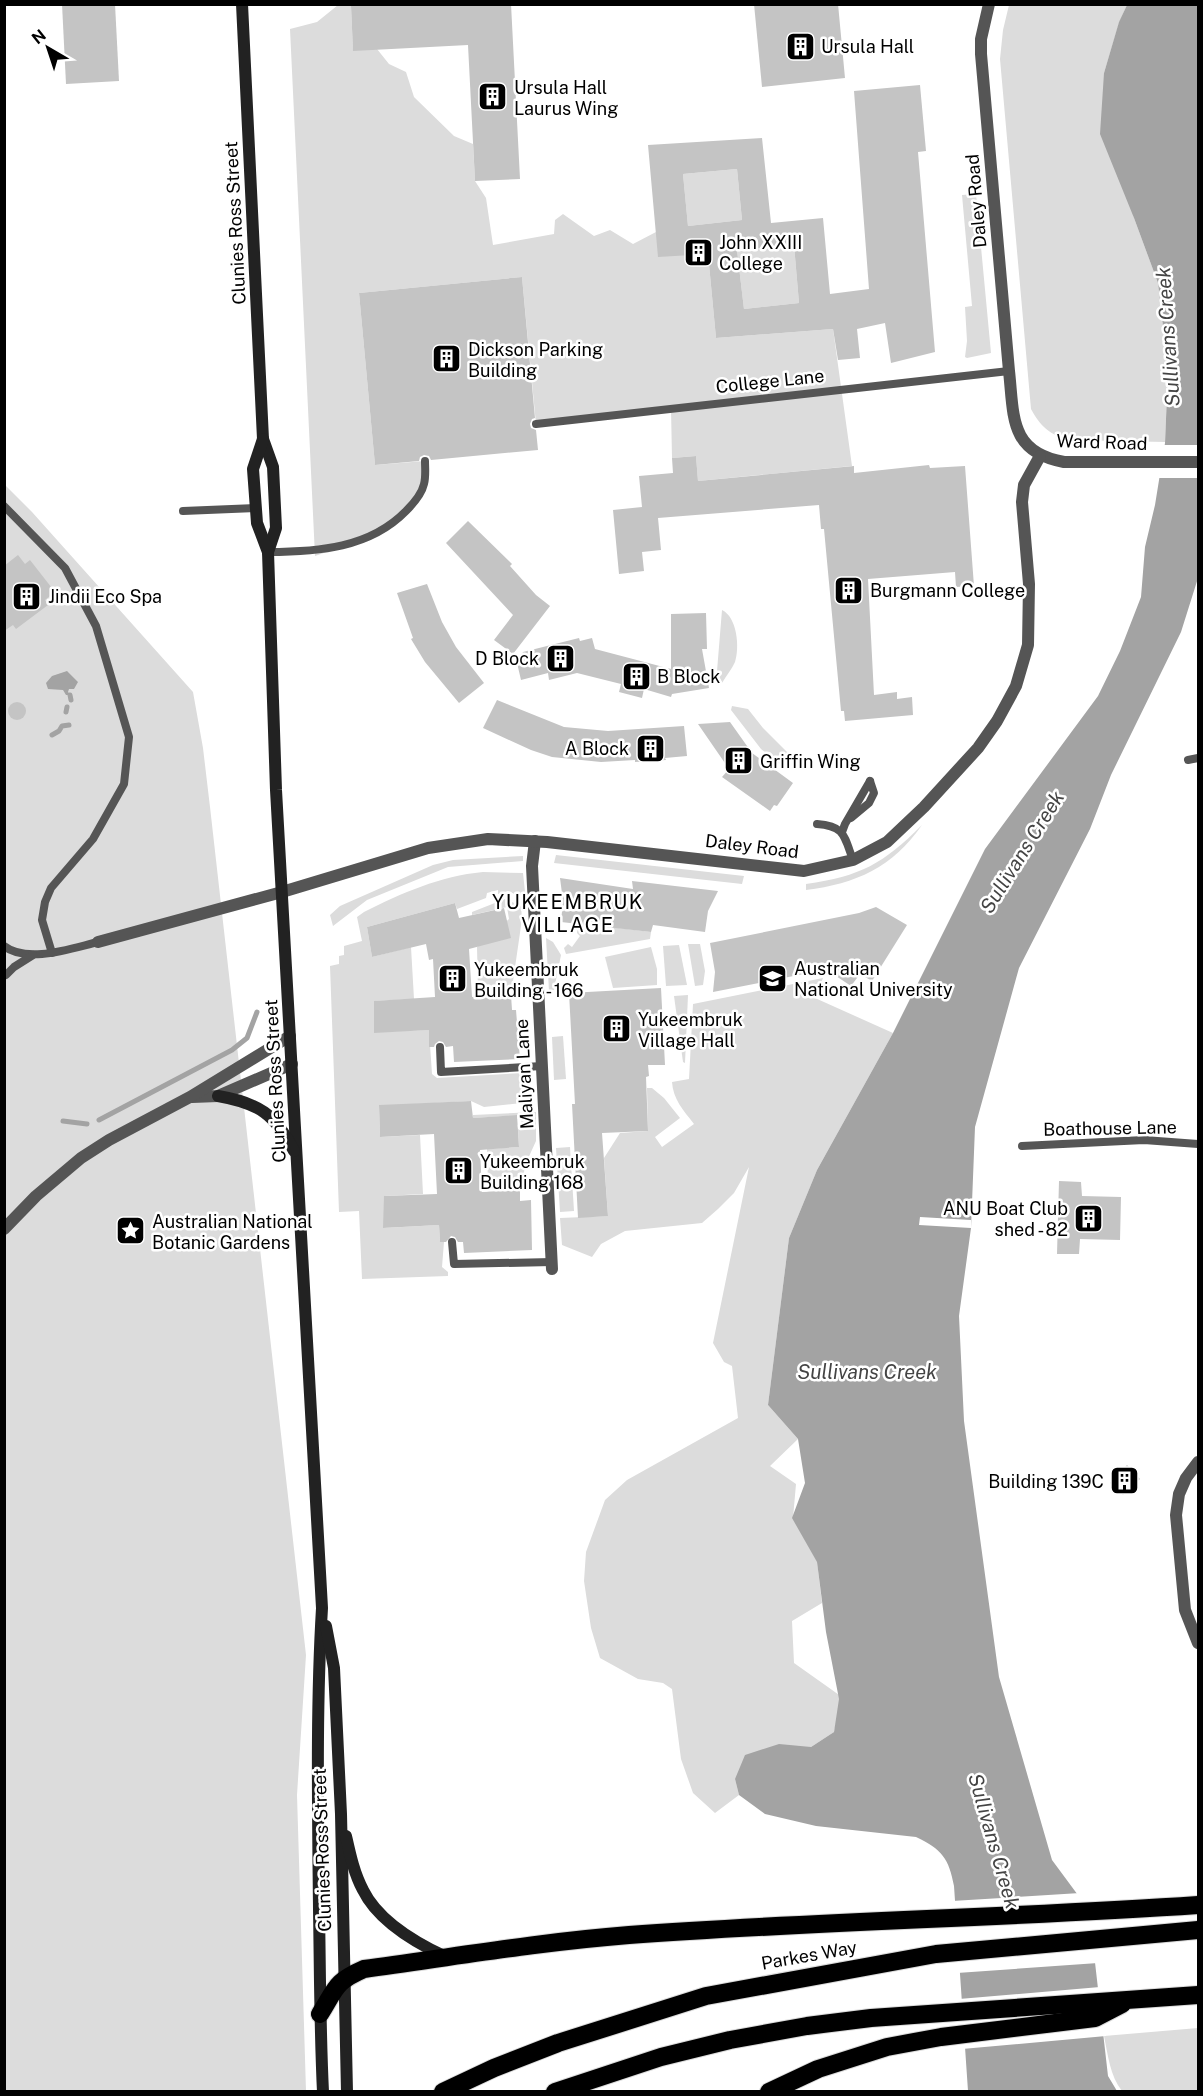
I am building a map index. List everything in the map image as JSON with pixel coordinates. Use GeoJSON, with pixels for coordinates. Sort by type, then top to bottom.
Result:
{"type":"FeatureCollection","features":[{"type":"Feature","properties":{"kind":"highway"},"geometry":{"type":"LineString","coordinates":[[320,2014],[334,1990],[345,1978],[364,1970],[523,1947],[626,1935],[1198,1905]]}},
{"type":"Feature","properties":{"kind":"highway","name":"Parkes Way"},"geometry":{"type":"LineString","coordinates":[[443,2091],[558,2043],[706,1996],[936,1954],[1198,1930]]}},
{"type":"Feature","properties":{"kind":"highway"},"geometry":{"type":"LineString","coordinates":[[555,2091],[661,2057],[730,2040],[871,2018],[1198,1995]]}},
{"type":"Feature","properties":{"kind":"highway"},"geometry":{"type":"LineString","coordinates":[[769,2091],[818,2069],[887,2047],[941,2037],[1095,2018],[1129,2001]]}},
{"type":"Feature","properties":{"kind":"street","name":"Clunies Ross Street"},"geometry":{"type":"LineString","coordinates":[[242,4],[263,439],[273,467],[276,518],[276,528],[268,552]]}},
{"type":"Feature","properties":{"kind":"street","name":"Daley Road"},"geometry":{"type":"LineString","coordinates":[[989,4],[981,39],[981,54],[1012,394]]}},
{"type":"Feature","properties":{"kind":"street","name":"Ward Road"},"geometry":{"type":"LineString","coordinates":[[1012,394],[1014,422],[1017,430],[1040,456],[1064,462],[1198,462]]}},
{"type":"Feature","properties":{"kind":"street","name":"Clunies Ross Street"},"geometry":{"type":"LineString","coordinates":[[263,439],[253,469],[257,523],[268,552],[276,790],[322,1608],[318,1668],[320,2014],[323,2091]]}},
{"type":"Feature","properties":{"kind":"street","name":"Daley Road"},"geometry":{"type":"LineString","coordinates":[[98,942],[282,892],[428,848],[488,838],[535,841],[804,871],[853,860],[887,842],[924,807],[978,748],[997,721],[1016,686],[1028,645],[1029,584],[1022,502],[1024,485],[1040,456]]}},
{"type":"Feature","properties":{"kind":"street","name":"Maliyan Lane"},"geometry":{"type":"LineString","coordinates":[[535,841],[532,866],[552,1265]]}},
{"type":"Feature","properties":{"kind":"street"},"geometry":{"type":"LineString","coordinates":[[4,1229],[44,1189],[81,1158],[109,1140],[190,1097],[290,1036]]}},
{"type":"Feature","properties":{"kind":"street"},"geometry":{"type":"LineString","coordinates":[[218,1096],[292,1064]]}},
{"type":"Feature","properties":{"kind":"street"},"geometry":{"type":"LineString","coordinates":[[190,1097],[218,1096],[245,1101],[270,1117],[286,1136],[297,1158]]}},
{"type":"Feature","properties":{"kind":"street"},"geometry":{"type":"LineString","coordinates":[[1198,1462],[1186,1478],[1179,1494],[1176,1515],[1185,1610],[1198,1643]]}},
{"type":"Feature","properties":{"kind":"street","name":"Clunies Ross Street"},"geometry":{"type":"LineString","coordinates":[[322,1608],[334,1668],[341,1814],[341,1907],[347,2091]]}},
{"type":"Feature","properties":{"kind":"street"},"geometry":{"type":"LineString","coordinates":[[341,1814],[352,1860],[363,1891],[378,1911],[401,1931],[448,1957]]}},
{"type":"Feature","properties":{"kind":"lane","name":"College Lane"},"geometry":{"type":"LineString","coordinates":[[536,424],[1009,371]]}},
{"type":"Feature","properties":{"kind":"lane"},"geometry":{"type":"LineString","coordinates":[[268,552],[302,552],[343,546],[379,532],[412,506],[424,485],[425,461]]}},
{"type":"Feature","properties":{"kind":"lane"},"geometry":{"type":"LineString","coordinates":[[4,506],[65,568],[96,626],[129,737],[124,784],[93,839],[51,888],[45,902],[42,920],[52,953]]}},
{"type":"Feature","properties":{"kind":"lane"},"geometry":{"type":"LineString","coordinates":[[183,511],[256,508]]}},
{"type":"Feature","properties":{"kind":"lane"},"geometry":{"type":"LineString","coordinates":[[1188,760],[1198,759]]}},
{"type":"Feature","properties":{"kind":"lane"},"geometry":{"type":"LineString","coordinates":[[842,832],[847,821]]}},
{"type":"Feature","properties":{"kind":"lane"},"geometry":{"type":"LineString","coordinates":[[817,824],[835,826],[842,832],[853,860]]}},
{"type":"Feature","properties":{"kind":"lane"},"geometry":{"type":"LineString","coordinates":[[4,946],[20,953],[33,955],[98,942]]}},
{"type":"Feature","properties":{"kind":"lane"},"geometry":{"type":"LineString","coordinates":[[5,978],[14,967],[33,955]]}},
{"type":"Feature","properties":{"kind":"lane"},"geometry":{"type":"LineString","coordinates":[[4,963],[5,978]]}},
{"type":"Feature","properties":{"kind":"lane"},"geometry":{"type":"LineString","coordinates":[[440,1047],[441,1072],[542,1066]]}},
{"type":"Feature","properties":{"kind":"lane","name":"Boathouse Lane"},"geometry":{"type":"LineString","coordinates":[[1022,1146],[1144,1140],[1198,1144]]}},
{"type":"Feature","properties":{"kind":"lane"},"geometry":{"type":"LineString","coordinates":[[452,1242],[454,1264],[552,1265]]}},
{"type":"Feature","properties":{"kind":"shaded area"},"geometry":{"type":"Polygon","coordinates":[[[338,5],[380,5],[351,6],[353,50],[377,49],[389,64],[406,72],[414,97],[454,136],[473,144],[475,181],[486,198],[493,245],[554,234],[555,220],[563,214],[594,236],[610,230],[633,244],[656,232],[708,254],[716,338],[833,329],[852,466],[698,481],[696,456],[672,458],[671,409],[536,424],[522,277],[359,293],[375,465],[425,461],[424,485],[412,506],[362,540],[315,556],[290,29],[317,22],[338,5]]]}},
{"type":"Feature","properties":{"kind":"shaded area"},"geometry":{"type":"Polygon","coordinates":[[[1009,5],[1127,5],[1119,23],[1104,73],[1134,218],[1158,283],[1168,370],[1165,442],[1069,440],[1046,429],[1031,409],[1000,59],[1003,30],[1009,5]]]}},
{"type":"Feature","properties":{"kind":"shaded area"},"geometry":{"type":"Polygon","coordinates":[[[737,169],[742,220],[688,226],[683,174],[737,169]]]}},
{"type":"Feature","properties":{"kind":"shaded area"},"geometry":{"type":"Polygon","coordinates":[[[976,194],[991,353],[967,358],[965,357],[967,341],[965,307],[972,306],[962,195],[976,194]]]}},
{"type":"Feature","properties":{"kind":"shaded area"},"geometry":{"type":"Polygon","coordinates":[[[794,245],[799,303],[744,309],[737,250],[794,245]]]}},
{"type":"Feature","properties":{"kind":"shaded area","name":"Australian National Botanic Gardens"},"geometry":{"type":"Polygon","coordinates":[[[4,484],[32,512],[193,692],[210,807],[306,1655],[297,1795],[306,2091],[5,2091],[4,484]]]}},
{"type":"Feature","properties":{"kind":"shaded area"},"geometry":{"type":"Polygon","coordinates":[[[722,610],[734,626],[737,649],[735,662],[722,683],[717,671],[722,610]]]}},
{"type":"Feature","properties":{"kind":"shaded area"},"geometry":{"type":"Polygon","coordinates":[[[732,706],[748,709],[789,754],[782,766],[761,749],[731,710],[732,706]]]}},
{"type":"Feature","properties":{"kind":"shaded area"},"geometry":{"type":"Polygon","coordinates":[[[922,825],[899,852],[872,871],[841,883],[806,890],[806,884],[842,877],[883,859],[922,825]]]}},
{"type":"Feature","properties":{"kind":"shaded area"},"geometry":{"type":"Polygon","coordinates":[[[556,855],[744,876],[742,884],[554,863],[556,855]]]}},
{"type":"Feature","properties":{"kind":"shaded area"},"geometry":{"type":"Polygon","coordinates":[[[523,856],[523,861],[448,867],[367,900],[333,926],[330,915],[340,906],[433,865],[453,860],[523,856]]]}},
{"type":"Feature","properties":{"kind":"shaded area"},"geometry":{"type":"Polygon","coordinates":[[[483,872],[523,873],[525,892],[519,896],[508,891],[498,894],[498,890],[487,893],[486,898],[457,909],[455,903],[367,927],[372,957],[411,947],[414,999],[375,1001],[374,1032],[429,1030],[432,1074],[437,1078],[523,1073],[522,1103],[484,1107],[471,1101],[379,1106],[380,1137],[420,1135],[423,1194],[384,1196],[384,1228],[439,1225],[440,1242],[444,1242],[442,1267],[448,1272],[448,1276],[362,1279],[359,1211],[339,1212],[330,966],[339,964],[339,956],[344,955],[344,946],[362,941],[357,917],[364,912],[422,886],[452,877],[483,872]]]}},
{"type":"Feature","properties":{"kind":"shaded area"},"geometry":{"type":"Polygon","coordinates":[[[505,899],[521,906],[522,919],[511,995],[494,996],[478,991],[477,947],[509,919],[507,907],[472,915],[472,912],[505,899]]]}},
{"type":"Feature","properties":{"kind":"shaded area"},"geometry":{"type":"Polygon","coordinates":[[[578,923],[651,932],[650,939],[566,954],[564,948],[568,944],[572,947],[580,936],[577,933],[578,923]]]}},
{"type":"Feature","properties":{"kind":"shaded area"},"geometry":{"type":"Polygon","coordinates":[[[546,938],[553,942],[561,955],[554,990],[549,991],[546,938]]]}},
{"type":"Feature","properties":{"kind":"shaded area"},"geometry":{"type":"Polygon","coordinates":[[[688,944],[700,944],[705,971],[703,985],[695,986],[688,944]]]}},
{"type":"Feature","properties":{"kind":"shaded area"},"geometry":{"type":"Polygon","coordinates":[[[679,945],[687,985],[666,986],[663,946],[679,945]]]}},
{"type":"Feature","properties":{"kind":"shaded area"},"geometry":{"type":"Polygon","coordinates":[[[651,947],[657,969],[657,985],[613,988],[605,957],[651,947]]]}},
{"type":"Feature","properties":{"kind":"shaded area"},"geometry":{"type":"Polygon","coordinates":[[[823,978],[815,998],[893,1033],[817,1170],[789,1238],[768,1405],[798,1439],[770,1466],[796,1484],[793,1518],[817,1561],[822,1603],[792,1621],[794,1663],[842,1697],[834,1732],[811,1747],[735,1779],[739,1795],[715,1813],[693,1793],[681,1759],[672,1689],[663,1683],[638,1679],[600,1658],[591,1628],[584,1581],[586,1552],[605,1500],[627,1480],[738,1418],[732,1366],[724,1362],[713,1343],[749,1167],[734,1193],[702,1223],[625,1231],[601,1244],[592,1257],[562,1245],[560,1218],[608,1216],[604,1158],[620,1133],[648,1131],[647,1088],[652,1088],[664,1098],[680,1118],[655,1137],[662,1147],[694,1124],[676,1099],[672,1082],[689,1079],[693,1004],[823,978]]]}},
{"type":"Feature","properties":{"kind":"shaded area"},"geometry":{"type":"Polygon","coordinates":[[[688,995],[685,1063],[683,1062],[674,996],[688,995]]]}},
{"type":"Feature","properties":{"kind":"shaded area"},"geometry":{"type":"Polygon","coordinates":[[[563,1036],[566,1079],[554,1080],[552,1037],[563,1036]]]}},
{"type":"Feature","properties":{"kind":"shaded area"},"geometry":{"type":"Polygon","coordinates":[[[536,1112],[536,1141],[526,1163],[520,1190],[504,1191],[488,1186],[487,1149],[519,1147],[518,1129],[522,1128],[521,1115],[473,1118],[473,1115],[536,1112]]]}},
{"type":"Feature","properties":{"kind":"shaded area"},"geometry":{"type":"Polygon","coordinates":[[[570,1147],[574,1211],[560,1212],[556,1148],[570,1147]]]}},
{"type":"Feature","properties":{"kind":"shaded area"},"geometry":{"type":"Polygon","coordinates":[[[1198,2028],[1198,2091],[1122,2091],[1112,2072],[1104,2036],[1198,2028]]]}},
{"type":"Feature","properties":{"kind":"water","name":"Sullivans Creek"},"geometry":{"type":"Polygon","coordinates":[[[1127,5],[1198,5],[1198,578],[1181,632],[1111,775],[1090,829],[1019,968],[975,1127],[971,1228],[959,1316],[964,1421],[999,1677],[1052,1860],[1089,1910],[1108,2076],[1117,2091],[968,2091],[954,1886],[950,1869],[943,1856],[932,1846],[916,1837],[816,1826],[765,1814],[739,1795],[735,1779],[745,1755],[779,1744],[811,1747],[834,1732],[839,1699],[826,1632],[817,1562],[792,1518],[805,1483],[798,1439],[768,1405],[789,1238],[817,1170],[893,1033],[985,849],[1098,696],[1120,651],[1141,597],[1145,547],[1155,505],[1165,443],[1168,370],[1158,283],[1100,134],[1104,73],[1119,22],[1127,5]]]}},
{"type":"Feature","properties":{"kind":"water"},"geometry":{"type":"Polygon","coordinates":[[[67,671],[78,682],[74,689],[69,689],[70,695],[66,695],[63,690],[48,689],[46,683],[52,676],[67,671]]]}},
{"type":"Feature","properties":{"kind":"pier"},"geometry":{"type":"Polygon","coordinates":[[[1161,445],[1198,445],[1198,478],[1156,478],[1161,445]]]}},
{"type":"Feature","properties":{"kind":"pier"},"geometry":{"type":"Polygon","coordinates":[[[920,1217],[971,1220],[971,1228],[919,1225],[920,1217]]]}},
{"type":"Feature","properties":{"kind":"pier"},"geometry":{"type":"Polygon","coordinates":[[[1080,1893],[1092,1909],[1098,1963],[957,1973],[952,1901],[1080,1893]]]}},
{"type":"Feature","properties":{"kind":"pier"},"geometry":{"type":"Polygon","coordinates":[[[1100,1987],[1106,2036],[962,2049],[959,1999],[1100,1987]]]}},
{"type":"Feature","properties":{"kind":"building"},"geometry":{"type":"Polygon","coordinates":[[[62,4],[115,4],[119,81],[66,84],[62,4]]]}},
{"type":"Feature","properties":{"kind":"building","name":"Ursula Hall Laurus Wing"},"geometry":{"type":"Polygon","coordinates":[[[511,4],[520,179],[475,181],[468,45],[353,51],[351,6],[511,4]]]}},
{"type":"Feature","properties":{"kind":"building","name":"Ursula Hall"},"geometry":{"type":"Polygon","coordinates":[[[754,4],[838,4],[845,78],[762,87],[754,4]]]}},
{"type":"Feature","properties":{"kind":"building","name":"John XXIII College"},"geometry":{"type":"Polygon","coordinates":[[[920,85],[926,151],[918,152],[935,352],[891,363],[885,323],[857,329],[860,358],[838,360],[833,329],[716,338],[708,254],[658,257],[648,145],[762,138],[771,223],[823,218],[830,294],[869,289],[854,91],[920,85]],[[737,169],[683,174],[688,226],[742,220],[737,169]],[[794,245],[737,250],[744,309],[799,303],[794,245]]]}},
{"type":"Feature","properties":{"kind":"building","name":"Dickson Parking Building"},"geometry":{"type":"Polygon","coordinates":[[[522,277],[535,418],[530,424],[531,428],[536,430],[538,450],[431,460],[429,456],[424,455],[419,461],[375,465],[359,293],[522,277]]]}},
{"type":"Feature","properties":{"kind":"building","name":"Burgmann College"},"geometry":{"type":"Polygon","coordinates":[[[696,456],[698,481],[854,466],[854,473],[929,465],[930,468],[965,466],[974,586],[956,587],[955,572],[868,579],[874,695],[897,692],[897,699],[912,697],[913,715],[845,721],[844,711],[841,711],[824,529],[821,529],[819,505],[658,518],[661,550],[642,552],[644,571],[619,574],[613,510],[642,507],[639,476],[673,473],[672,458],[696,456]]]}},
{"type":"Feature","properties":{"kind":"building"},"geometry":{"type":"Polygon","coordinates":[[[468,521],[512,564],[510,566],[536,595],[550,606],[513,654],[494,640],[513,615],[446,543],[468,521]]]}},
{"type":"Feature","properties":{"kind":"building","name":"Jindii Eco Spa"},"geometry":{"type":"Polygon","coordinates":[[[18,555],[25,564],[30,560],[55,592],[45,600],[48,605],[16,629],[13,625],[4,631],[4,566],[18,555]]]}},
{"type":"Feature","properties":{"kind":"building"},"geometry":{"type":"Polygon","coordinates":[[[427,584],[442,622],[456,647],[484,683],[459,703],[425,662],[411,639],[413,638],[397,593],[427,584]]]}},
{"type":"Feature","properties":{"kind":"building"},"geometry":{"type":"Polygon","coordinates":[[[706,613],[707,649],[702,649],[709,688],[672,694],[671,697],[644,689],[642,698],[619,692],[621,684],[577,673],[549,680],[548,673],[521,680],[517,663],[523,652],[579,638],[580,641],[592,638],[595,649],[671,669],[671,614],[706,613]]]}},
{"type":"Feature","properties":{"kind":"building"},"geometry":{"type":"Polygon","coordinates":[[[497,700],[564,727],[608,731],[684,726],[687,756],[635,762],[635,760],[601,762],[552,757],[483,728],[497,700]]]}},
{"type":"Feature","properties":{"kind":"building"},"geometry":{"type":"Polygon","coordinates":[[[17,702],[23,705],[26,711],[23,717],[17,720],[11,717],[8,711],[11,705],[17,702]]]}},
{"type":"Feature","properties":{"kind":"building","name":"Griffin Wing"},"geometry":{"type":"Polygon","coordinates":[[[730,722],[752,753],[793,783],[777,806],[774,805],[770,811],[722,777],[729,769],[698,724],[730,722]]]}},
{"type":"Feature","properties":{"kind":"building"},"geometry":{"type":"Polygon","coordinates":[[[560,878],[633,889],[632,881],[718,891],[708,911],[705,932],[653,925],[651,932],[561,922],[563,901],[560,878]]]}},
{"type":"Feature","properties":{"kind":"building","name":"Yukeembruk Building - 166"},"geometry":{"type":"Polygon","coordinates":[[[455,903],[459,918],[504,908],[511,938],[469,949],[472,997],[511,995],[512,1010],[516,1010],[520,1059],[454,1062],[453,1046],[446,1047],[443,1042],[439,1041],[434,1047],[429,1047],[429,1030],[374,1033],[374,1001],[435,997],[433,959],[429,960],[426,944],[372,957],[367,927],[455,903]]]}},
{"type":"Feature","properties":{"kind":"building"},"geometry":{"type":"Polygon","coordinates":[[[876,907],[907,925],[872,981],[860,974],[851,986],[836,976],[834,968],[713,992],[715,972],[710,943],[859,913],[876,907]]]}},
{"type":"Feature","properties":{"kind":"building"},"geometry":{"type":"Polygon","coordinates":[[[661,988],[665,1065],[648,1065],[649,1076],[646,1077],[648,1131],[602,1133],[608,1216],[578,1218],[569,993],[661,988]]]}},
{"type":"Feature","properties":{"kind":"building","name":"Yukeembruk Building 168"},"geometry":{"type":"Polygon","coordinates":[[[471,1101],[473,1118],[517,1115],[519,1147],[480,1150],[482,1192],[520,1190],[520,1201],[531,1200],[532,1250],[464,1253],[463,1242],[458,1242],[455,1237],[451,1236],[446,1242],[440,1242],[439,1225],[383,1228],[384,1196],[437,1194],[434,1134],[380,1137],[379,1105],[471,1101]]]}},
{"type":"Feature","properties":{"kind":"building","name":"ANU Boat Club shed - 82"},"geometry":{"type":"Polygon","coordinates":[[[1059,1181],[1081,1182],[1082,1196],[1121,1197],[1120,1240],[1080,1239],[1079,1254],[1057,1254],[1059,1181]]]}},
{"type":"Feature","properties":{"kind":"building","name":"Building 139C"},"geometry":{"type":"Polygon","coordinates":[[[1127,1465],[1140,1479],[1123,1495],[1110,1483],[1127,1465]]]}},
{"type":"Feature","properties":{"kind":"waterway"},"geometry":{"type":"LineString","coordinates":[[70,695],[71,700]]}},
{"type":"Feature","properties":{"kind":"waterway"},"geometry":{"type":"LineString","coordinates":[[66,712],[67,707]]}},
{"type":"Feature","properties":{"kind":"waterway"},"geometry":{"type":"LineString","coordinates":[[52,735],[62,726],[69,725]]}},
{"type":"Feature","properties":{"kind":"waterway"},"geometry":{"type":"LineString","coordinates":[[99,1120],[232,1050],[247,1038],[257,1012]]}},
{"type":"Feature","properties":{"kind":"waterway"},"geometry":{"type":"LineString","coordinates":[[63,1121],[87,1124]]}},
{"type":"Feature","properties":{"kind":"place","name":"Ursula Hall"},"geometry":{"type":"Point","coordinates":[800,46]}},
{"type":"Feature","properties":{"kind":"place","name":"Ursula Hall Laurus Wing"},"geometry":{"type":"Point","coordinates":[493,97]}},
{"type":"Feature","properties":{"kind":"place","name":"John XXIII College"},"geometry":{"type":"Point","coordinates":[698,252]}},
{"type":"Feature","properties":{"kind":"place","name":"Dickson Parking Building"},"geometry":{"type":"Point","coordinates":[447,359]}},
{"type":"Feature","properties":{"kind":"place","name":"Burgmann College"},"geometry":{"type":"Point","coordinates":[849,590]}},
{"type":"Feature","properties":{"kind":"place","name":"Jindii Eco Spa"},"geometry":{"type":"Point","coordinates":[27,596]}},
{"type":"Feature","properties":{"kind":"place","name":"D Block"},"geometry":{"type":"Point","coordinates":[560,658]}},
{"type":"Feature","properties":{"kind":"place","name":"B Block"},"geometry":{"type":"Point","coordinates":[636,676]}},
{"type":"Feature","properties":{"kind":"place","name":"A Block"},"geometry":{"type":"Point","coordinates":[650,748]}},
{"type":"Feature","properties":{"kind":"place","name":"Griffin Wing"},"geometry":{"type":"Point","coordinates":[739,761]}},
{"type":"Feature","properties":{"kind":"place","name":"Australian National University"},"geometry":{"type":"Point","coordinates":[773,978]}},
{"type":"Feature","properties":{"kind":"place","name":"Yukeembruk Building - 166"},"geometry":{"type":"Point","coordinates":[453,979]}},
{"type":"Feature","properties":{"kind":"place","name":"Yukeembruk Village Hall"},"geometry":{"type":"Point","coordinates":[617,1029]}},
{"type":"Feature","properties":{"kind":"place","name":"Yukeembruk Building 168"},"geometry":{"type":"Point","coordinates":[459,1171]}},
{"type":"Feature","properties":{"kind":"place","name":"ANU Boat Club shed - 82"},"geometry":{"type":"Point","coordinates":[1089,1218]}},
{"type":"Feature","properties":{"kind":"place","name":"Australian National Botanic Gardens"},"geometry":{"type":"Point","coordinates":[131,1231]}},
{"type":"Feature","properties":{"kind":"place","name":"Building 139C"},"geometry":{"type":"Point","coordinates":[1125,1481]}},
{"type":"Feature","properties":{"kind":"district","name":"YUKEEMBRUK VILLAGE"},"geometry":{"type":"Point","coordinates":[568,914]}}]}
